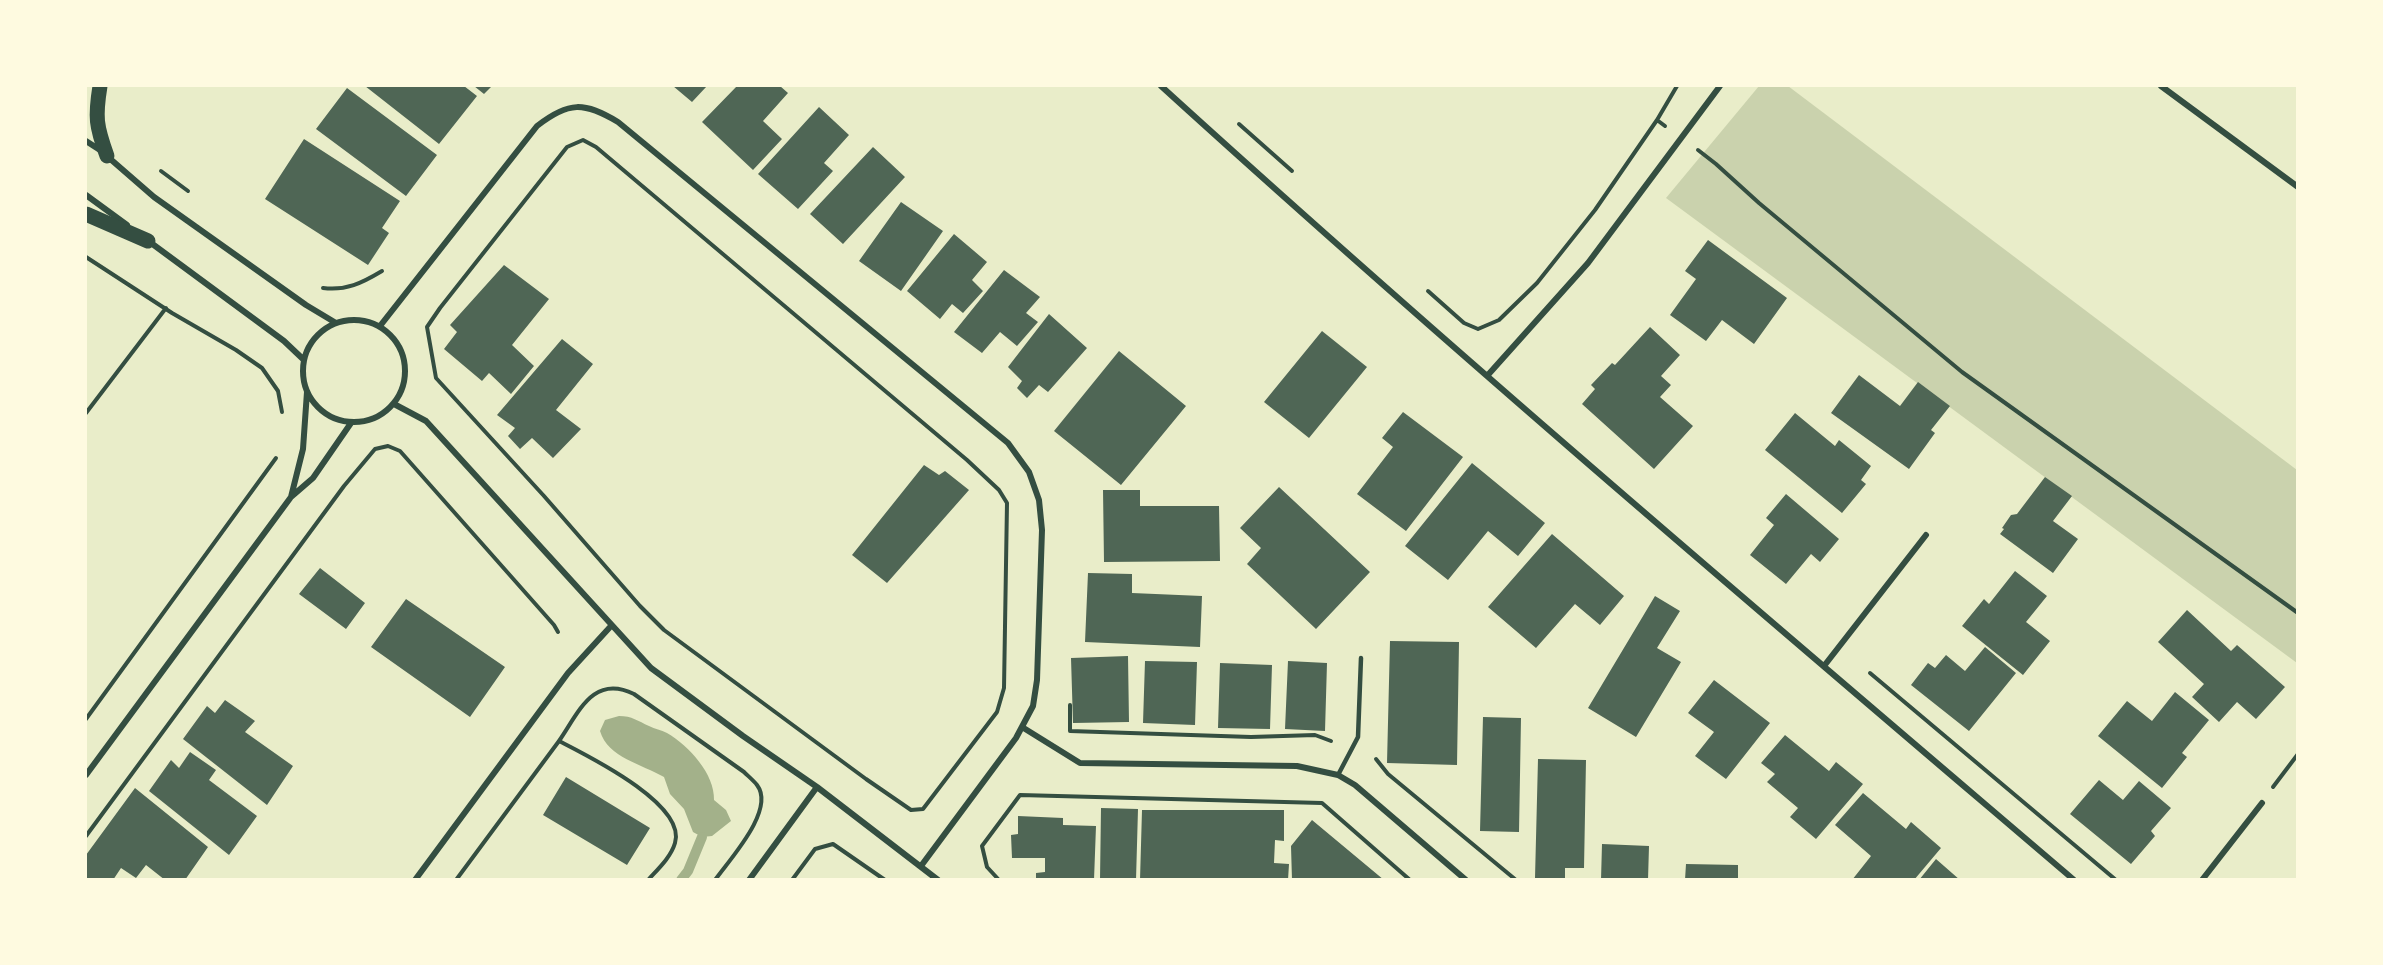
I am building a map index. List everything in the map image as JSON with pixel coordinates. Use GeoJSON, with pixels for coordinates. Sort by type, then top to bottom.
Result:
{"type":"FeatureCollection","features":[{"type":"Feature","properties":{"kind":"main road"},"geometry":{"type":"LineString","coordinates":[[100,86],[96,114],[97,128],[107,156]]}},
{"type":"Feature","properties":{"kind":"main road"},"geometry":{"type":"LineString","coordinates":[[86,214],[148,241]]}},
{"type":"Feature","properties":{"kind":"street"},"geometry":{"type":"LineString","coordinates":[[1161,86],[1487,376],[2074,879]]}},
{"type":"Feature","properties":{"kind":"street"},"geometry":{"type":"LineString","coordinates":[[1487,376],[1588,263],[1720,86]]}},
{"type":"Feature","properties":{"kind":"street"},"geometry":{"type":"LineString","coordinates":[[2161,86],[2298,187]]}},
{"type":"Feature","properties":{"kind":"street"},"geometry":{"type":"LineString","coordinates":[[380,326],[537,126],[555,112],[577,107],[596,109],[618,122],[1008,443],[1029,472],[1039,500],[1042,530],[1037,681],[1033,706],[1022,727],[921,866]]}},
{"type":"Feature","properties":{"kind":"street"},"geometry":{"type":"LineString","coordinates":[[86,141],[154,197],[306,305],[336,323]]}},
{"type":"Feature","properties":{"kind":"street"},"geometry":{"type":"LineString","coordinates":[[86,195],[284,341],[304,360]]}},
{"type":"Feature","properties":{"kind":"street"},"geometry":{"type":"LineString","coordinates":[[351,320],[365,321],[380,326],[400,347],[405,362],[406,376],[402,391],[394,404],[382,415],[367,421],[351,423],[337,420],[314,404],[307,391],[303,376],[304,360],[310,344],[321,331],[336,323],[351,320]]}},
{"type":"Feature","properties":{"kind":"street"},"geometry":{"type":"LineString","coordinates":[[291,497],[303,449],[307,391]]}},
{"type":"Feature","properties":{"kind":"street"},"geometry":{"type":"LineString","coordinates":[[394,404],[426,420],[651,668],[742,736],[817,787],[938,879]]}},
{"type":"Feature","properties":{"kind":"street"},"geometry":{"type":"LineString","coordinates":[[86,775],[291,497],[313,478],[351,423]]}},
{"type":"Feature","properties":{"kind":"street"},"geometry":{"type":"LineString","coordinates":[[1824,666],[1926,535]]}},
{"type":"Feature","properties":{"kind":"street"},"geometry":{"type":"LineString","coordinates":[[415,879],[568,673],[611,626]]}},
{"type":"Feature","properties":{"kind":"street"},"geometry":{"type":"LineString","coordinates":[[1022,727],[1080,763],[1297,766],[1338,775],[1355,785],[1466,879]]}},
{"type":"Feature","properties":{"kind":"street"},"geometry":{"type":"LineString","coordinates":[[749,879],[817,787]]}},
{"type":"Feature","properties":{"kind":"street"},"geometry":{"type":"LineString","coordinates":[[2202,879],[2262,803]]}},
{"type":"Feature","properties":{"kind":"lane"},"geometry":{"type":"LineString","coordinates":[[1338,775],[1358,736],[1361,658]]}},
{"type":"Feature","properties":{"kind":"path"},"geometry":{"type":"LineString","coordinates":[[1421,285],[1464,323],[1478,329],[1499,320],[1537,283],[1588,219],[1621,175],[1677,86]]}},
{"type":"Feature","properties":{"kind":"path"},"geometry":{"type":"LineString","coordinates":[[1231,116],[1300,179]]}},
{"type":"Feature","properties":{"kind":"path"},"geometry":{"type":"LineString","coordinates":[[1657,120],[1716,164],[1759,203],[1962,372],[2298,613]]}},
{"type":"Feature","properties":{"kind":"path"},"geometry":{"type":"LineString","coordinates":[[583,140],[596,147],[967,460],[1003,496],[1007,503],[1004,688],[997,711],[940,786],[923,809],[911,810],[664,630],[436,378],[427,327],[567,147],[583,140]]}},
{"type":"Feature","properties":{"kind":"path"},"geometry":{"type":"LineString","coordinates":[[155,166],[193,195]]}},
{"type":"Feature","properties":{"kind":"path"},"geometry":{"type":"LineString","coordinates":[[86,257],[262,368],[278,391],[284,421]]}},
{"type":"Feature","properties":{"kind":"path"},"geometry":{"type":"LineString","coordinates":[[316,287],[336,290],[358,285],[382,272]]}},
{"type":"Feature","properties":{"kind":"path"},"geometry":{"type":"LineString","coordinates":[[86,413],[166,308]]}},
{"type":"Feature","properties":{"kind":"path"},"geometry":{"type":"LineString","coordinates":[[86,836],[337,496],[375,448],[388,446],[400,451],[558,632]]}},
{"type":"Feature","properties":{"kind":"path"},"geometry":{"type":"LineString","coordinates":[[86,719],[279,455]]}},
{"type":"Feature","properties":{"kind":"path"},"geometry":{"type":"LineString","coordinates":[[1870,673],[2116,879]]}},
{"type":"Feature","properties":{"kind":"path"},"geometry":{"type":"LineString","coordinates":[[456,879],[559,741],[591,694],[609,688],[624,689],[634,694],[744,772],[759,787],[760,814],[745,839],[715,879]]}},
{"type":"Feature","properties":{"kind":"path"},"geometry":{"type":"LineString","coordinates":[[1070,705],[1070,731],[1251,736],[1315,735],[1331,741]]}},
{"type":"Feature","properties":{"kind":"path"},"geometry":{"type":"LineString","coordinates":[[559,741],[635,784],[654,799],[674,823],[676,841],[667,859],[648,879]]}},
{"type":"Feature","properties":{"kind":"path"},"geometry":{"type":"LineString","coordinates":[[2262,803],[2298,754]]}},
{"type":"Feature","properties":{"kind":"path"},"geometry":{"type":"LineString","coordinates":[[1376,759],[1388,774],[1516,879]]}},
{"type":"Feature","properties":{"kind":"path"},"geometry":{"type":"LineString","coordinates":[[999,879],[987,867],[982,846],[1020,795],[1322,803],[1410,879]]}},
{"type":"Feature","properties":{"kind":"path"},"geometry":{"type":"LineString","coordinates":[[792,879],[815,849],[833,844],[885,879]]}},
{"type":"Feature","properties":{"kind":"shaded area"},"geometry":{"type":"Polygon","coordinates":[[[1759,86],[1788,86],[2297,470],[2297,663],[1666,198],[1759,86]]]}},
{"type":"Feature","properties":{"kind":"shaded area"},"geometry":{"type":"Polygon","coordinates":[[[619,716],[631,718],[665,732],[684,745],[705,771],[710,780],[714,800],[726,810],[731,821],[712,836],[702,837],[693,832],[684,809],[670,794],[664,777],[618,754],[604,740],[600,731],[605,720],[619,716]]]}},
{"type":"Feature","properties":{"kind":"building"},"geometry":{"type":"Polygon","coordinates":[[[365,86],[464,86],[477,96],[439,144],[365,86]]]}},
{"type":"Feature","properties":{"kind":"building"},"geometry":{"type":"Polygon","coordinates":[[[474,86],[492,86],[484,94],[474,86]]]}},
{"type":"Feature","properties":{"kind":"building"},"geometry":{"type":"Polygon","coordinates":[[[673,86],[707,86],[692,102],[673,86]]]}},
{"type":"Feature","properties":{"kind":"building"},"geometry":{"type":"Polygon","coordinates":[[[737,86],[780,86],[788,93],[763,121],[782,139],[753,170],[702,122],[737,86]]]}},
{"type":"Feature","properties":{"kind":"building"},"geometry":{"type":"Polygon","coordinates":[[[347,88],[437,155],[406,196],[316,129],[347,88]]]}},
{"type":"Feature","properties":{"kind":"building"},"geometry":{"type":"Polygon","coordinates":[[[819,107],[849,135],[824,163],[833,171],[798,209],[758,174],[819,107]]]}},
{"type":"Feature","properties":{"kind":"building"},"geometry":{"type":"Polygon","coordinates":[[[304,139],[400,201],[382,228],[389,233],[368,265],[265,199],[304,139]]]}},
{"type":"Feature","properties":{"kind":"building"},"geometry":{"type":"Polygon","coordinates":[[[873,147],[905,177],[843,244],[810,214],[873,147]]]}},
{"type":"Feature","properties":{"kind":"building"},"geometry":{"type":"Polygon","coordinates":[[[901,202],[943,231],[901,291],[859,261],[901,202]]]}},
{"type":"Feature","properties":{"kind":"building"},"geometry":{"type":"Polygon","coordinates":[[[954,234],[987,262],[972,280],[983,291],[963,313],[952,304],[940,319],[907,291],[954,234]]]}},
{"type":"Feature","properties":{"kind":"building"},"geometry":{"type":"Polygon","coordinates":[[[1708,240],[1787,298],[1754,344],[1722,320],[1706,341],[1670,315],[1696,279],[1685,271],[1708,240]]]}},
{"type":"Feature","properties":{"kind":"building"},"geometry":{"type":"Polygon","coordinates":[[[504,265],[549,299],[512,345],[534,366],[511,394],[489,373],[482,381],[444,349],[457,332],[450,325],[504,265]]]}},
{"type":"Feature","properties":{"kind":"building"},"geometry":{"type":"Polygon","coordinates":[[[1004,270],[1040,297],[1026,313],[1038,322],[1017,346],[1000,332],[982,353],[954,332],[1004,270]]]}},
{"type":"Feature","properties":{"kind":"building"},"geometry":{"type":"Polygon","coordinates":[[[1049,314],[1087,348],[1048,392],[1039,385],[1027,398],[1017,388],[1022,381],[1008,367],[1049,314]]]}},
{"type":"Feature","properties":{"kind":"building"},"geometry":{"type":"Polygon","coordinates":[[[1650,327],[1680,355],[1661,376],[1671,385],[1660,397],[1693,426],[1654,469],[1582,404],[1595,389],[1591,385],[1612,363],[1615,365],[1650,327]]]}},
{"type":"Feature","properties":{"kind":"building"},"geometry":{"type":"Polygon","coordinates":[[[1322,331],[1367,367],[1309,438],[1264,402],[1322,331]]]}},
{"type":"Feature","properties":{"kind":"building"},"geometry":{"type":"Polygon","coordinates":[[[562,339],[593,364],[556,410],[581,429],[553,458],[532,438],[520,449],[508,436],[515,428],[497,415],[562,339]]]}},
{"type":"Feature","properties":{"kind":"building"},"geometry":{"type":"Polygon","coordinates":[[[1119,351],[1186,406],[1121,485],[1054,431],[1119,351]]]}},
{"type":"Feature","properties":{"kind":"building"},"geometry":{"type":"Polygon","coordinates":[[[1859,375],[1900,406],[1918,382],[1950,406],[1931,430],[1935,433],[1909,469],[1831,413],[1859,375]]]}},
{"type":"Feature","properties":{"kind":"building"},"geometry":{"type":"Polygon","coordinates":[[[1403,412],[1463,457],[1406,531],[1357,494],[1393,447],[1382,438],[1403,412]]]}},
{"type":"Feature","properties":{"kind":"building"},"geometry":{"type":"Polygon","coordinates":[[[1795,413],[1835,446],[1839,440],[1871,466],[1861,480],[1866,484],[1842,513],[1765,450],[1795,413]]]}},
{"type":"Feature","properties":{"kind":"building"},"geometry":{"type":"Polygon","coordinates":[[[1472,463],[1545,523],[1518,556],[1488,531],[1448,580],[1405,546],[1472,463]]]}},
{"type":"Feature","properties":{"kind":"building"},"geometry":{"type":"Polygon","coordinates":[[[924,465],[939,475],[945,471],[969,490],[887,583],[852,555],[924,465]]]}},
{"type":"Feature","properties":{"kind":"building"},"geometry":{"type":"Polygon","coordinates":[[[2045,477],[2072,496],[2053,521],[2078,539],[2053,573],[2000,534],[2011,515],[2017,514],[2045,477]]]}},
{"type":"Feature","properties":{"kind":"building"},"geometry":{"type":"Polygon","coordinates":[[[1279,487],[1370,572],[1316,629],[1247,564],[1261,548],[1240,528],[1279,487]]]}},
{"type":"Feature","properties":{"kind":"building"},"geometry":{"type":"Polygon","coordinates":[[[1103,490],[1140,490],[1140,506],[1219,506],[1220,561],[1104,562],[1103,490]]]}},
{"type":"Feature","properties":{"kind":"building"},"geometry":{"type":"Polygon","coordinates":[[[1786,494],[1839,539],[1820,562],[1811,554],[1786,584],[1750,555],[1774,525],[1766,518],[1786,494]]]}},
{"type":"Feature","properties":{"kind":"building"},"geometry":{"type":"Polygon","coordinates":[[[1552,534],[1624,596],[1600,625],[1575,604],[1536,648],[1488,607],[1552,534]]]}},
{"type":"Feature","properties":{"kind":"building"},"geometry":{"type":"Polygon","coordinates":[[[320,568],[365,603],[346,629],[299,594],[320,568]]]}},
{"type":"Feature","properties":{"kind":"building"},"geometry":{"type":"Polygon","coordinates":[[[2015,571],[2047,596],[2026,622],[2050,641],[2023,675],[1962,626],[1984,599],[1989,604],[2015,571]]]}},
{"type":"Feature","properties":{"kind":"building"},"geometry":{"type":"Polygon","coordinates":[[[1088,573],[1132,574],[1132,593],[1202,596],[1200,647],[1085,642],[1088,573]]]}},
{"type":"Feature","properties":{"kind":"building"},"geometry":{"type":"Polygon","coordinates":[[[1655,596],[1680,611],[1657,648],[1681,662],[1636,737],[1588,708],[1655,596]]]}},
{"type":"Feature","properties":{"kind":"building"},"geometry":{"type":"Polygon","coordinates":[[[406,599],[505,667],[470,717],[371,647],[406,599]]]}},
{"type":"Feature","properties":{"kind":"building"},"geometry":{"type":"Polygon","coordinates":[[[2187,610],[2231,651],[2237,645],[2285,687],[2256,719],[2237,702],[2219,722],[2192,697],[2204,684],[2158,642],[2187,610]]]}},
{"type":"Feature","properties":{"kind":"building"},"geometry":{"type":"Polygon","coordinates":[[[1390,641],[1459,642],[1457,765],[1387,763],[1390,641]]]}},
{"type":"Feature","properties":{"kind":"building"},"geometry":{"type":"Polygon","coordinates":[[[1985,647],[2016,673],[1969,731],[1911,685],[1928,663],[1935,668],[1946,655],[1965,671],[1985,647]]]}},
{"type":"Feature","properties":{"kind":"building"},"geometry":{"type":"Polygon","coordinates":[[[1128,656],[1129,722],[1073,723],[1071,658],[1128,656]]]}},
{"type":"Feature","properties":{"kind":"building"},"geometry":{"type":"Polygon","coordinates":[[[1145,661],[1197,662],[1195,725],[1143,723],[1145,661]]]}},
{"type":"Feature","properties":{"kind":"building"},"geometry":{"type":"Polygon","coordinates":[[[1288,661],[1327,663],[1325,731],[1285,729],[1288,661]]]}},
{"type":"Feature","properties":{"kind":"building"},"geometry":{"type":"Polygon","coordinates":[[[1220,663],[1272,665],[1270,729],[1218,728],[1220,663]]]}},
{"type":"Feature","properties":{"kind":"building"},"geometry":{"type":"Polygon","coordinates":[[[1714,680],[1770,723],[1726,779],[1695,756],[1714,732],[1688,713],[1714,680]]]}},
{"type":"Feature","properties":{"kind":"building"},"geometry":{"type":"Polygon","coordinates":[[[2175,692],[2209,720],[2182,753],[2187,757],[2162,788],[2098,736],[2127,701],[2152,721],[2175,692]]]}},
{"type":"Feature","properties":{"kind":"building"},"geometry":{"type":"Polygon","coordinates":[[[225,700],[255,721],[245,732],[293,766],[267,805],[183,739],[207,706],[215,713],[225,700]]]}},
{"type":"Feature","properties":{"kind":"building"},"geometry":{"type":"Polygon","coordinates":[[[1483,717],[1521,718],[1519,832],[1480,831],[1483,717]]]}},
{"type":"Feature","properties":{"kind":"building"},"geometry":{"type":"Polygon","coordinates":[[[1785,735],[1829,771],[1836,762],[1863,784],[1816,839],[1790,817],[1798,808],[1767,782],[1775,774],[1761,763],[1785,735]]]}},
{"type":"Feature","properties":{"kind":"building"},"geometry":{"type":"Polygon","coordinates":[[[190,752],[216,770],[209,780],[257,816],[229,855],[149,791],[171,760],[179,768],[190,752]]]}},
{"type":"Feature","properties":{"kind":"building"},"geometry":{"type":"Polygon","coordinates":[[[1538,759],[1586,760],[1584,868],[1565,868],[1565,879],[1535,878],[1538,759]]]}},
{"type":"Feature","properties":{"kind":"building"},"geometry":{"type":"Polygon","coordinates":[[[566,777],[650,828],[627,865],[543,815],[566,777]]]}},
{"type":"Feature","properties":{"kind":"building"},"geometry":{"type":"Polygon","coordinates":[[[2099,780],[2123,800],[2139,781],[2171,808],[2151,831],[2155,836],[2131,864],[2070,814],[2099,780]]]}},
{"type":"Feature","properties":{"kind":"building"},"geometry":{"type":"Polygon","coordinates":[[[135,788],[208,847],[185,880],[165,880],[146,865],[136,878],[121,868],[113,880],[86,880],[86,855],[135,788]]]}},
{"type":"Feature","properties":{"kind":"building"},"geometry":{"type":"Polygon","coordinates":[[[1863,793],[1906,829],[1911,822],[1941,848],[1914,880],[1852,880],[1871,856],[1835,825],[1863,793]]]}},
{"type":"Feature","properties":{"kind":"building"},"geometry":{"type":"Polygon","coordinates":[[[1101,808],[1138,809],[1136,880],[1100,880],[1101,808]]]}},
{"type":"Feature","properties":{"kind":"building"},"geometry":{"type":"Polygon","coordinates":[[[1142,810],[1284,810],[1284,841],[1275,840],[1274,863],[1289,864],[1288,880],[1140,880],[1142,810]]]}},
{"type":"Feature","properties":{"kind":"building"},"geometry":{"type":"Polygon","coordinates":[[[1018,816],[1063,818],[1063,825],[1096,826],[1094,880],[1036,880],[1036,873],[1045,872],[1045,858],[1012,858],[1011,835],[1018,834],[1018,816]]]}},
{"type":"Feature","properties":{"kind":"building"},"geometry":{"type":"Polygon","coordinates":[[[1312,820],[1384,880],[1292,880],[1291,846],[1312,820]]]}},
{"type":"Feature","properties":{"kind":"building"},"geometry":{"type":"Polygon","coordinates":[[[1602,844],[1649,846],[1648,880],[1601,880],[1602,844]]]}},
{"type":"Feature","properties":{"kind":"building"},"geometry":{"type":"Polygon","coordinates":[[[1936,859],[1960,880],[1919,880],[1936,859]]]}},
{"type":"Feature","properties":{"kind":"building"},"geometry":{"type":"Polygon","coordinates":[[[1686,864],[1738,865],[1738,880],[1685,880],[1686,864]]]}},
{"type":"Feature","properties":{"kind":"waterway"},"geometry":{"type":"LineString","coordinates":[[681,880],[688,871],[702,837]]}}]}
